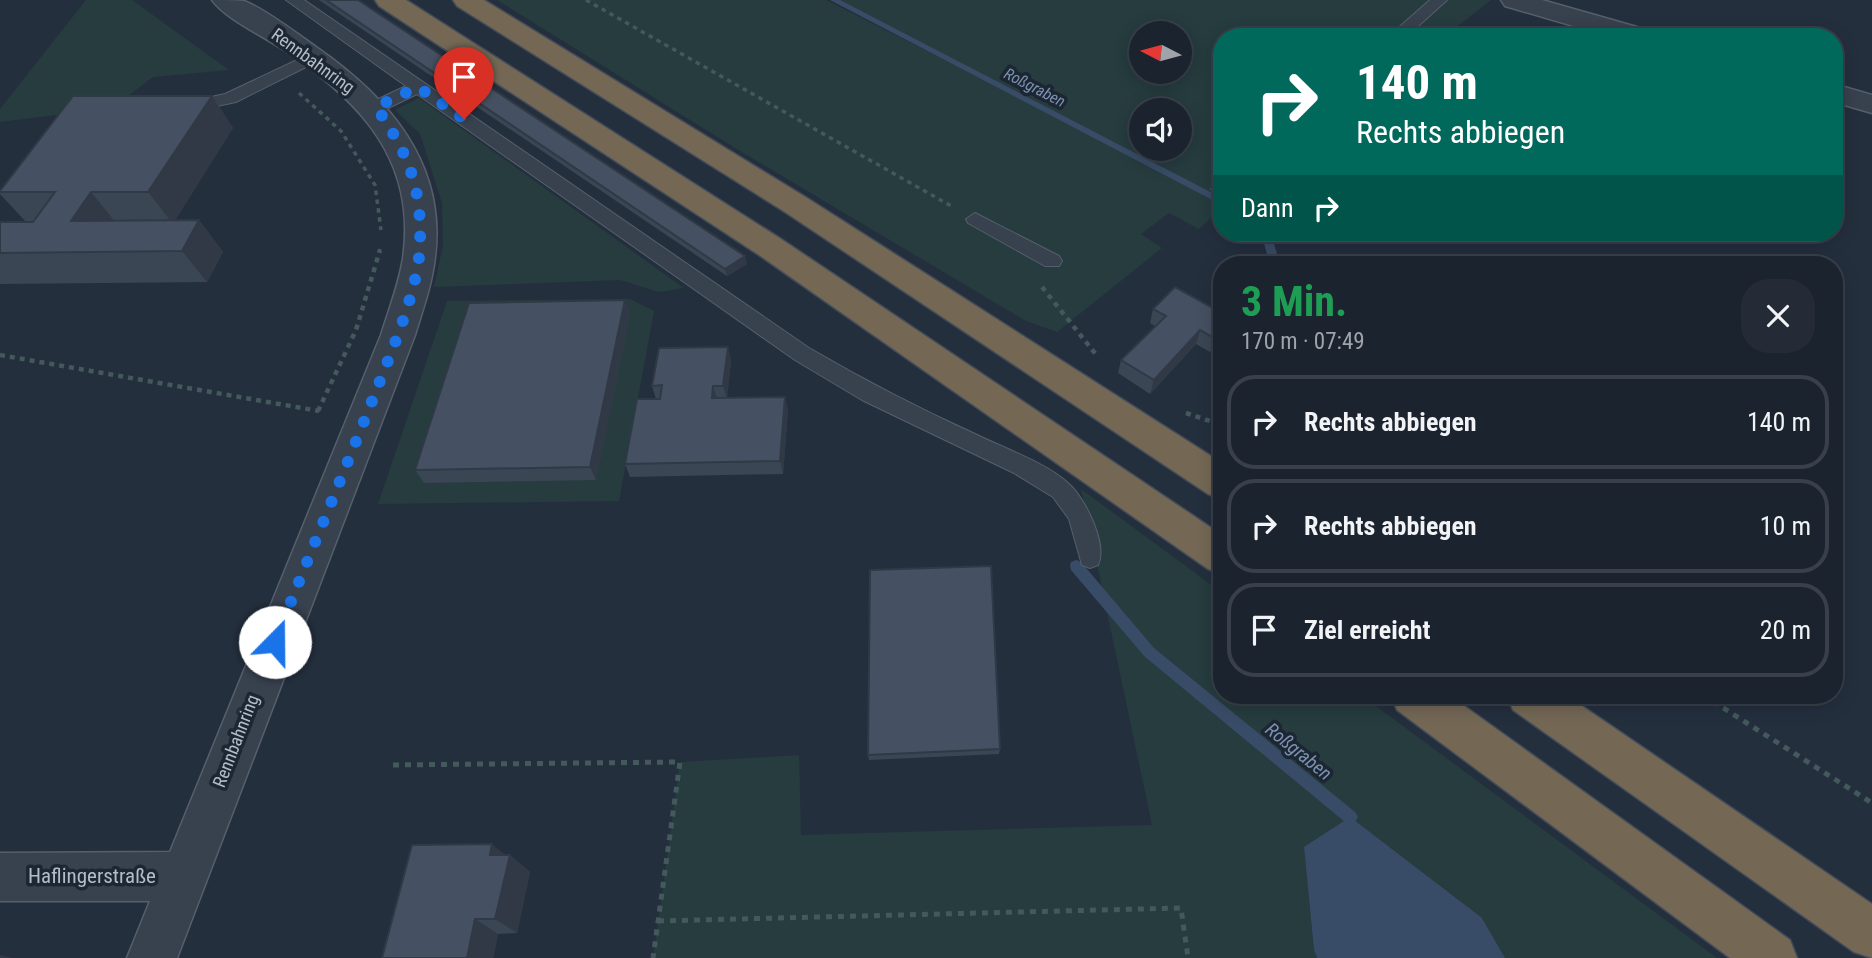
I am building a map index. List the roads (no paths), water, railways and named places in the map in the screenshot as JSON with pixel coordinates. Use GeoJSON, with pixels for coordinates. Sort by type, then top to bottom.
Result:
{"type":"FeatureCollection","features":[{"type":"Feature","properties":{"kind":"highway"},"geometry":{"type":"LineString","coordinates":[[388,0],[770,247],[1213,551]]}},
{"type":"Feature","properties":{"kind":"highway"},"geometry":{"type":"LineString","coordinates":[[466,0],[796,205],[1213,477]]}},
{"type":"Feature","properties":{"kind":"highway"},"geometry":{"type":"LineString","coordinates":[[1425,704],[1772,958]]}},
{"type":"Feature","properties":{"kind":"highway"},"geometry":{"type":"LineString","coordinates":[[1541,704],[1872,934]]}},
{"type":"Feature","properties":{"kind":"street","name":"Rennbahnring"},"geometry":{"type":"LineString","coordinates":[[152,958],[398,335],[421,246],[417,190],[402,144],[376,107],[312,58],[225,0]]}},
{"type":"Feature","properties":{"kind":"street"},"geometry":{"type":"LineString","coordinates":[[1514,0],[1609,28]]}},
{"type":"Feature","properties":{"kind":"street"},"geometry":{"type":"LineString","coordinates":[[1843,96],[1872,104]]}},
{"type":"Feature","properties":{"kind":"street","name":"Haflingerstraße"},"geometry":{"type":"LineString","coordinates":[[0,877],[184,876]]}},
{"type":"Feature","properties":{"kind":"lane"},"geometry":{"type":"LineString","coordinates":[[294,0],[803,354],[870,394],[1022,467],[1061,490],[1080,516],[1090,558]]}},
{"type":"Feature","properties":{"kind":"lane"},"geometry":{"type":"LineString","coordinates":[[1406,28],[1439,0]]}},
{"type":"Feature","properties":{"kind":"lane"},"geometry":{"type":"LineString","coordinates":[[174,110],[230,98],[312,58]]}},
{"type":"Feature","properties":{"kind":"lane"},"geometry":{"type":"LineString","coordinates":[[376,107],[418,87]]}},
{"type":"Feature","properties":{"kind":"lane"},"geometry":{"type":"LineString","coordinates":[[975,219],[1052,261]]}},
{"type":"Feature","properties":{"kind":"water"},"geometry":{"type":"Polygon","coordinates":[[[1350,817],[1482,918],[1505,958],[1317,958],[1304,847],[1350,817]]]}},
{"type":"Feature","properties":{"kind":"waterway","name":"Roßgraben"},"geometry":{"type":"LineString","coordinates":[[834,0],[1213,197]]}},
{"type":"Feature","properties":{"kind":"waterway","name":"Roßgraben"},"geometry":{"type":"LineString","coordinates":[[1269,242],[1271,256]]}},
{"type":"Feature","properties":{"kind":"waterway","name":"Roßgraben"},"geometry":{"type":"LineString","coordinates":[[1076,566],[1149,652],[1350,817]]}}]}
